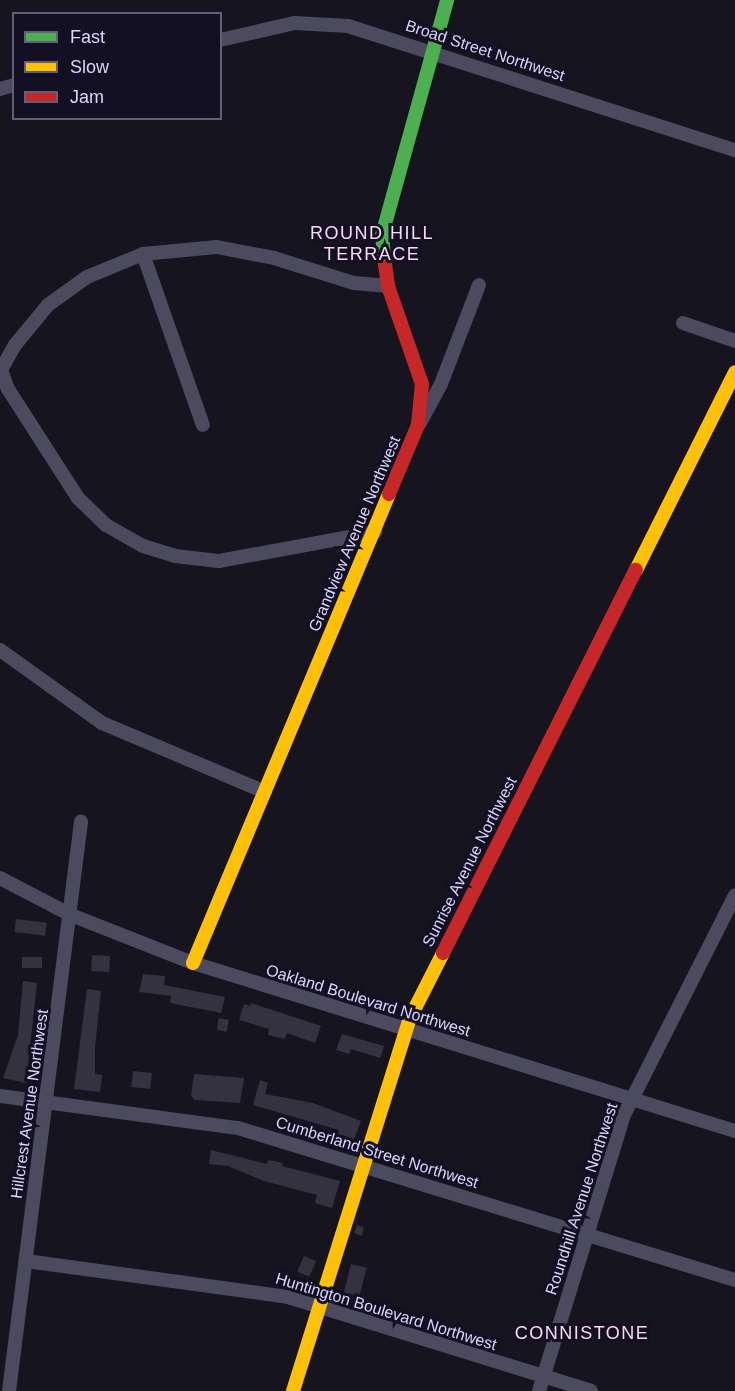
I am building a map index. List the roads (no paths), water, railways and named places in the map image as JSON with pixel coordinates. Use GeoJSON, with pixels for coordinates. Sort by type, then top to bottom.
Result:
{"type":"FeatureCollection","features":[{"type":"Feature","properties":{"kind":"street","name":"Grandview Avenue Northwest"},"geometry":{"type":"LineString","coordinates":[[193,963],[418,425],[422,400],[419,369],[388,286],[383,257],[384,218],[447,0]]}},
{"type":"Feature","properties":{"kind":"street","name":"Broad Street Northwest"},"geometry":{"type":"LineString","coordinates":[[222,40],[295,23],[330,22],[432,51],[735,150]]}},
{"type":"Feature","properties":{"kind":"street"},"geometry":{"type":"LineString","coordinates":[[375,532],[219,561],[174,556],[143,546],[106,525],[78,498],[8,389],[1,370],[15,345],[48,305],[87,278],[143,254],[217,247],[274,258],[354,283],[388,286]]}},
{"type":"Feature","properties":{"kind":"street"},"geometry":{"type":"LineString","coordinates":[[143,254],[203,425]]}},
{"type":"Feature","properties":{"kind":"street"},"geometry":{"type":"LineString","coordinates":[[418,425],[441,384],[479,285]]}},
{"type":"Feature","properties":{"kind":"street"},"geometry":{"type":"LineString","coordinates":[[683,323],[735,341]]}},
{"type":"Feature","properties":{"kind":"street","name":"Sunrise Avenue Northwest"},"geometry":{"type":"LineString","coordinates":[[294,1391],[321,1307],[332,1258],[364,1167],[406,1030],[735,372]]}},
{"type":"Feature","properties":{"kind":"street"},"geometry":{"type":"LineString","coordinates":[[0,650],[102,723],[265,792]]}},
{"type":"Feature","properties":{"kind":"street","name":"Hillcrest Avenue Northwest"},"geometry":{"type":"LineString","coordinates":[[9,1391],[81,822]]}},
{"type":"Feature","properties":{"kind":"street","name":"Oakland Boulevard Northwest"},"geometry":{"type":"LineString","coordinates":[[0,878],[71,915],[193,963],[735,1131]]}},
{"type":"Feature","properties":{"kind":"street","name":"Roundhill Avenue Northwest"},"geometry":{"type":"LineString","coordinates":[[539,1391],[586,1235],[631,1100],[735,895]]}},
{"type":"Feature","properties":{"kind":"street","name":"Cumberland Street Northwest"},"geometry":{"type":"LineString","coordinates":[[0,1096],[238,1128],[735,1280]]}},
{"type":"Feature","properties":{"kind":"street","name":"Huntington Boulevard Northwest"},"geometry":{"type":"LineString","coordinates":[[26,1261],[258,1291],[321,1307],[591,1391]]}},
{"type":"Feature","properties":{"kind":"district","name":"ROUND HILL TERRACE"},"geometry":{"type":"Point","coordinates":[372,244]}},
{"type":"Feature","properties":{"kind":"district","name":"CONNISTONE"},"geometry":{"type":"Point","coordinates":[582,1333]}}]}
